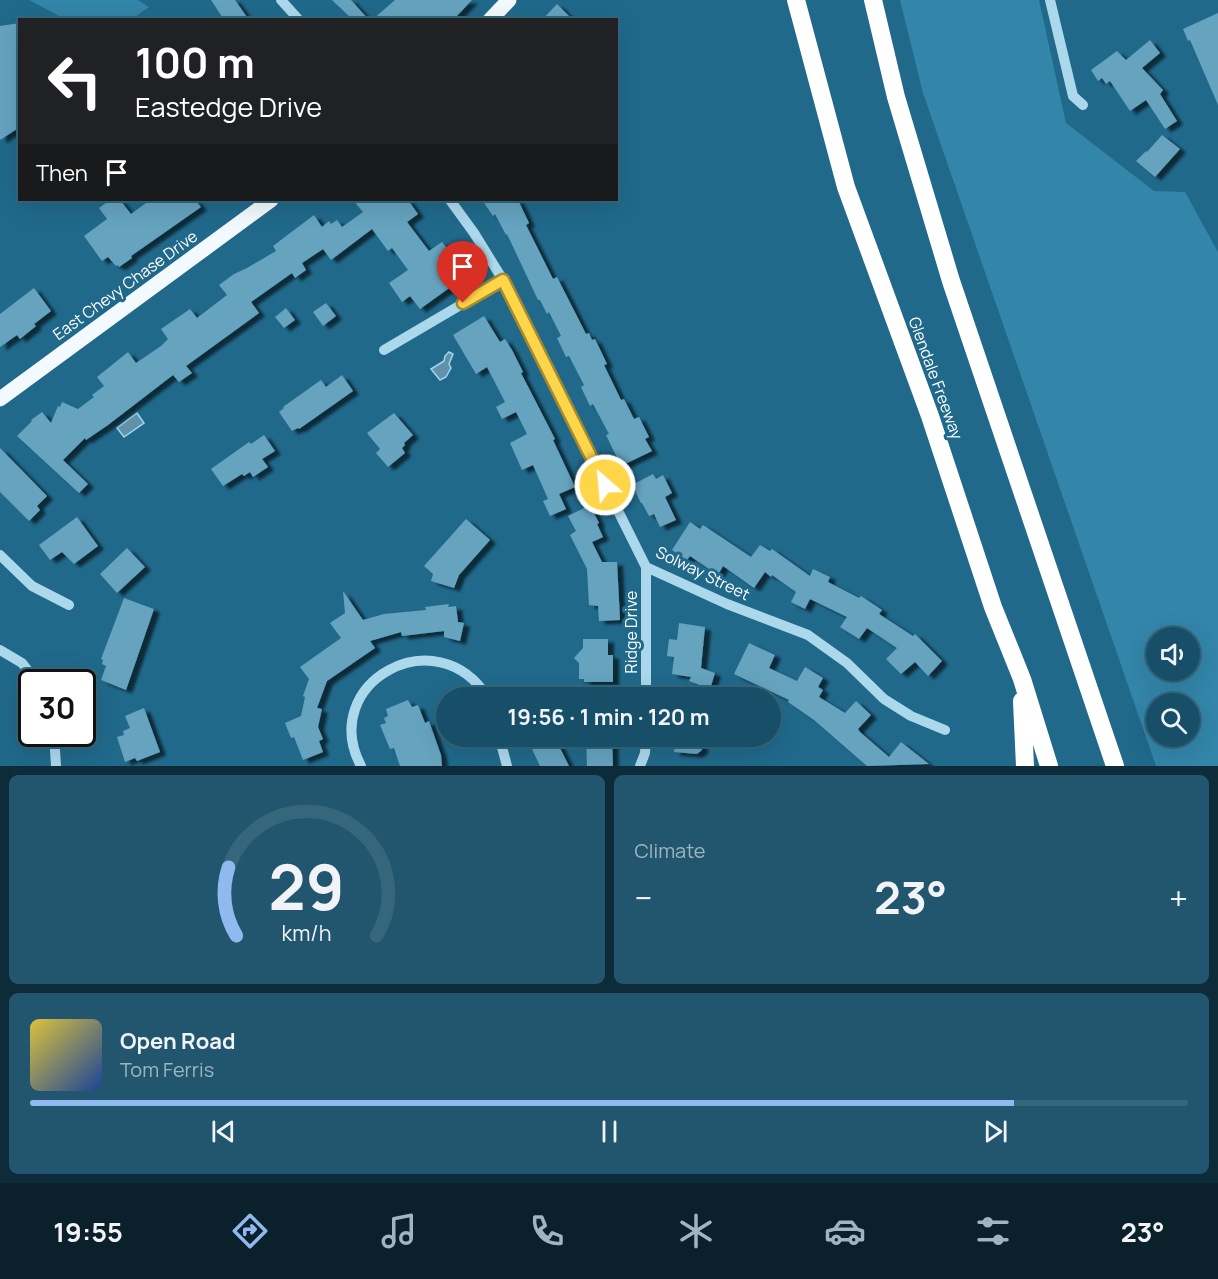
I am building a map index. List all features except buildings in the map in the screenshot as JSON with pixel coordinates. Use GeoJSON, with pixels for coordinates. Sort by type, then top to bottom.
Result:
{"type":"FeatureCollection","features":[{"type":"Feature","properties":{"kind":"highway","name":"Glendale Freeway"},"geometry":{"type":"LineString","coordinates":[[796,0],[846,187],[930,416],[993,607],[1022,679],[1049,766]]}},
{"type":"Feature","properties":{"kind":"highway"},"geometry":{"type":"LineString","coordinates":[[873,0],[896,97],[951,281],[1115,766]]}},
{"type":"Feature","properties":{"kind":"highway"},"geometry":{"type":"LineString","coordinates":[[1022,679],[1025,766]]}},
{"type":"Feature","properties":{"kind":"main road"},"geometry":{"type":"LineString","coordinates":[[491,18],[509,0]]}},
{"type":"Feature","properties":{"kind":"main road","name":"East Chevy Chase Drive"},"geometry":{"type":"LineString","coordinates":[[0,399],[271,201]]}},
{"type":"Feature","properties":{"kind":"street"},"geometry":{"type":"LineString","coordinates":[[281,0],[297,18]]}},
{"type":"Feature","properties":{"kind":"street"},"geometry":{"type":"LineString","coordinates":[[1050,0],[1073,96],[1083,105]]}},
{"type":"Feature","properties":{"kind":"street","name":"Solway Street"},"geometry":{"type":"LineString","coordinates":[[451,201],[503,280],[646,567],[728,604],[808,635],[847,663],[884,699],[911,716],[945,730]]}},
{"type":"Feature","properties":{"kind":"street"},"geometry":{"type":"LineString","coordinates":[[384,350],[503,280]]}},
{"type":"Feature","properties":{"kind":"street"},"geometry":{"type":"LineString","coordinates":[[0,555],[32,586],[69,605]]}},
{"type":"Feature","properties":{"kind":"street","name":"Ridge Drive"},"geometry":{"type":"LineString","coordinates":[[646,567],[646,687]]}},
{"type":"Feature","properties":{"kind":"street"},"geometry":{"type":"LineString","coordinates":[[0,650],[22,663],[27,669]]}},
{"type":"Feature","properties":{"kind":"street"},"geometry":{"type":"LineString","coordinates":[[361,766],[352,744],[351,728],[368,685],[380,674],[406,662],[439,661],[468,674],[481,687]]}},
{"type":"Feature","properties":{"kind":"street"},"geometry":{"type":"LineString","coordinates":[[55,747],[56,766]]}},
{"type":"Feature","properties":{"kind":"street"},"geometry":{"type":"LineString","coordinates":[[502,747],[507,766]]}},
{"type":"Feature","properties":{"kind":"street"},"geometry":{"type":"LineString","coordinates":[[640,766],[645,747]]}},
{"type":"Feature","properties":{"kind":"shaded area"},"geometry":{"type":"Polygon","coordinates":[[[29,0],[138,0],[149,7],[133,18],[63,18],[29,0]]]}},
{"type":"Feature","properties":{"kind":"shaded area"},"geometry":{"type":"Polygon","coordinates":[[[900,0],[1039,0],[1066,123],[1154,191],[1185,192],[1218,252],[1218,766],[1156,766],[1149,747],[1200,747],[1200,693],[1146,693],[1146,737],[923,93],[900,0]]]}},
{"type":"Feature","properties":{"kind":"shaded area"},"geometry":{"type":"Polygon","coordinates":[[[449,352],[453,354],[449,364],[451,368],[446,377],[440,380],[431,369],[444,361],[449,352]]]}},
{"type":"Feature","properties":{"kind":"shaded area"},"geometry":{"type":"Polygon","coordinates":[[[137,413],[144,423],[124,437],[117,428],[137,413]]]}},
{"type":"Feature","properties":{"kind":"route"},"geometry":{"type":"LineString","coordinates":[[463,303],[503,280],[605,485]]}}]}
